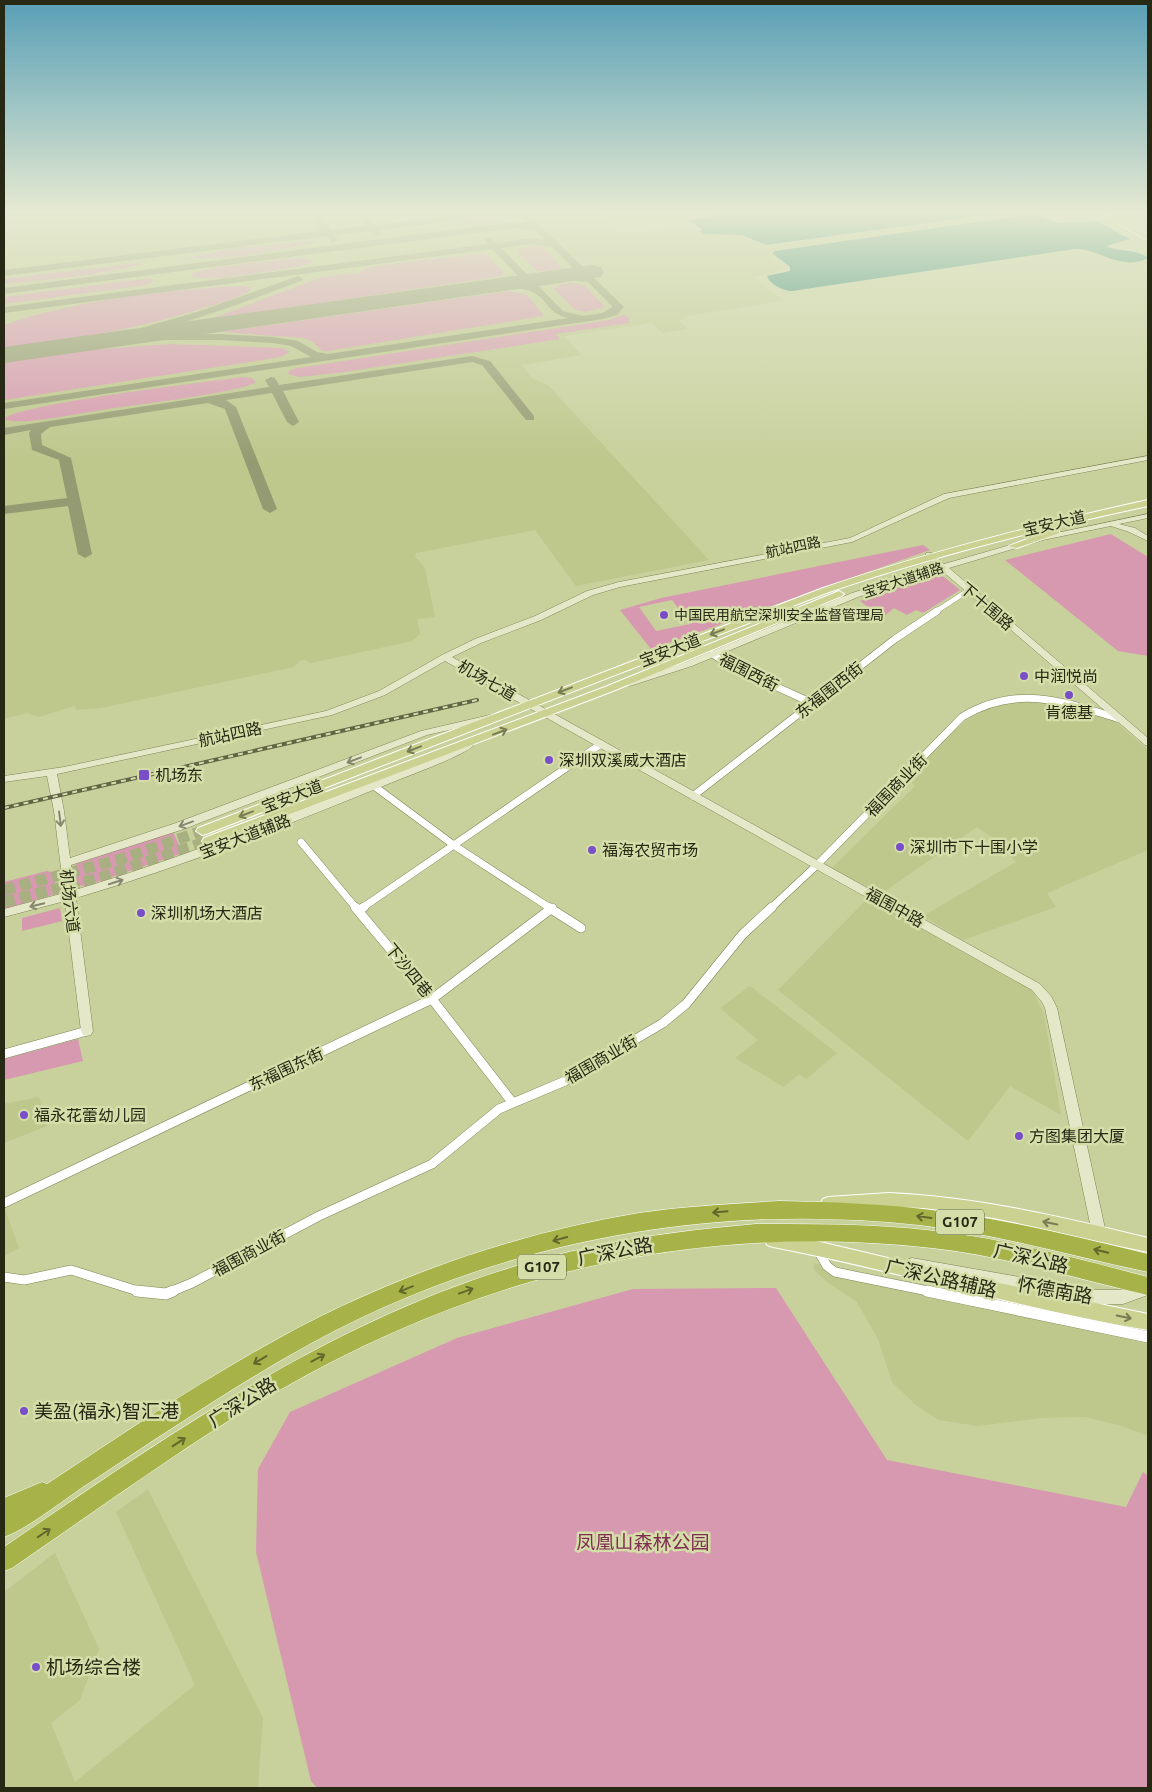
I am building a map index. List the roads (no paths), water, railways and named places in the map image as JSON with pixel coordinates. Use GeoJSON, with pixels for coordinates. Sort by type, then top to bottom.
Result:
{"type":"FeatureCollection","features":[{"type":"Feature","properties":{"kind":"highway","name":"广深公路"},"geometry":{"type":"LineString","coordinates":[[4,1526],[261,1360],[372,1302],[431,1279],[508,1253],[588,1232],[678,1216],[769,1209],[883,1213],[951,1221],[1043,1238],[1148,1263]]}},
{"type":"Feature","properties":{"kind":"highway","name":"广深公路"},"geometry":{"type":"LineString","coordinates":[[4,1560],[200,1428],[270,1384],[320,1357],[432,1303],[501,1279],[569,1259],[635,1246],[734,1235],[838,1232],[931,1239],[1011,1252],[1148,1287]]}},
{"type":"Feature","properties":{"kind":"highway"},"geometry":{"type":"LineString","coordinates":[[4,1509],[67,1484]]}},
{"type":"Feature","properties":{"kind":"main road","name":"航站四路"},"geometry":{"type":"LineString","coordinates":[[4,779],[51,772],[329,713],[382,694],[445,657],[538,618],[590,593],[619,585],[852,540],[886,526],[918,507],[947,496],[1148,456]]}},
{"type":"Feature","properties":{"kind":"main road","name":"宝安大道"},"geometry":{"type":"LineString","coordinates":[[1148,503],[1035,527],[938,562],[848,590],[546,714],[205,836],[528,704],[826,590],[938,562],[1056,531],[1148,514]]}},
{"type":"Feature","properties":{"kind":"main road","name":"宝安大道辅路"},"geometry":{"type":"LineString","coordinates":[[609,689],[713,654],[938,562],[1148,514]]}},
{"type":"Feature","properties":{"kind":"main road"},"geometry":{"type":"LineString","coordinates":[[1147,536],[1139,525],[1139,521],[1148,514]]}},
{"type":"Feature","properties":{"kind":"main road"},"geometry":{"type":"LineString","coordinates":[[1101,526],[1125,527],[1147,536]]}},
{"type":"Feature","properties":{"kind":"main road"},"geometry":{"type":"LineString","coordinates":[[1014,546],[1056,531]]}},
{"type":"Feature","properties":{"kind":"main road","name":"下十围路"},"geometry":{"type":"LineString","coordinates":[[938,562],[1148,743]]}},
{"type":"Feature","properties":{"kind":"main road","name":"下十围路"},"geometry":{"type":"LineString","coordinates":[[938,562],[1148,735]]}},
{"type":"Feature","properties":{"kind":"main road","name":"机场七道"},"geometry":{"type":"LineString","coordinates":[[445,657],[528,704]]}},
{"type":"Feature","properties":{"kind":"main road","name":"福围中路"},"geometry":{"type":"LineString","coordinates":[[528,704],[1028,982],[1042,993],[1051,1008],[1099,1233]]}},
{"type":"Feature","properties":{"kind":"main road","name":"宝安大道辅路"},"geometry":{"type":"LineString","coordinates":[[66,863],[180,826],[424,733],[501,715]]}},
{"type":"Feature","properties":{"kind":"main road","name":"宝安大道辅路"},"geometry":{"type":"LineString","coordinates":[[4,913],[70,897],[214,848],[374,786],[480,739]]}},
{"type":"Feature","properties":{"kind":"main road","name":"机场六道"},"geometry":{"type":"LineString","coordinates":[[51,772],[59,811],[87,1030]]}},
{"type":"Feature","properties":{"kind":"main road"},"geometry":{"type":"LineString","coordinates":[[769,1209],[872,1201],[909,1201],[989,1211],[1148,1245]]}},
{"type":"Feature","properties":{"kind":"main road","name":"广深公路辅路"},"geometry":{"type":"LineString","coordinates":[[734,1235],[816,1248],[951,1281],[1148,1322]]}},
{"type":"Feature","properties":{"kind":"main road","name":"怀德南路"},"geometry":{"type":"LineString","coordinates":[[843,1254],[1103,1298],[1132,1295],[1148,1287]]}},
{"type":"Feature","properties":{"kind":"street","name":"东福围西街"},"geometry":{"type":"LineString","coordinates":[[693,796],[895,639],[969,590]]}},
{"type":"Feature","properties":{"kind":"street","name":"福围西街"},"geometry":{"type":"LineString","coordinates":[[713,654],[727,664],[812,704]]}},
{"type":"Feature","properties":{"kind":"street","name":"福围商业街"},"geometry":{"type":"LineString","coordinates":[[4,1277],[24,1280],[71,1270],[143,1293],[166,1294],[192,1283],[319,1216],[432,1164],[500,1109],[512,1102],[565,1080],[663,1023],[686,1004],[742,935],[818,864],[962,717],[984,704],[1008,699],[1056,701],[1120,720]]}},
{"type":"Feature","properties":{"kind":"street"},"geometry":{"type":"LineString","coordinates":[[359,910],[455,846],[601,744]]}},
{"type":"Feature","properties":{"kind":"street"},"geometry":{"type":"LineString","coordinates":[[374,786],[455,846],[581,928]]}},
{"type":"Feature","properties":{"kind":"street","name":"下沙四巷"},"geometry":{"type":"LineString","coordinates":[[301,842],[359,910],[512,1102]]}},
{"type":"Feature","properties":{"kind":"street","name":"东福围东街"},"geometry":{"type":"LineString","coordinates":[[4,1203],[432,1000],[552,908]]}},
{"type":"Feature","properties":{"kind":"street"},"geometry":{"type":"LineString","coordinates":[[4,1054],[87,1030]]}},
{"type":"Feature","properties":{"kind":"street"},"geometry":{"type":"LineString","coordinates":[[816,1248],[827,1266],[835,1272],[1148,1337]]}},
{"type":"Feature","properties":{"kind":"tunnel"},"geometry":{"type":"LineString","coordinates":[[4,890],[121,859],[202,831]]}},
{"type":"Feature","properties":{"kind":"tunnel"},"geometry":{"type":"LineString","coordinates":[[4,902],[102,877],[208,841]]}},
{"type":"Feature","properties":{"kind":"railway"},"geometry":{"type":"LineString","coordinates":[[4,808],[477,700]]}},
{"type":"Feature","properties":{"kind":"place","name":"中国民用航空深圳安全监督管理局"},"geometry":{"type":"Point","coordinates":[664,615]}},
{"type":"Feature","properties":{"kind":"place","name":"中润悦尚"},"geometry":{"type":"Point","coordinates":[1024,676]}},
{"type":"Feature","properties":{"kind":"place","name":"肯德基"},"geometry":{"type":"Point","coordinates":[1069,695]}},
{"type":"Feature","properties":{"kind":"place","name":"深圳双溪威大酒店"},"geometry":{"type":"Point","coordinates":[549,760]}},
{"type":"Feature","properties":{"kind":"place","name":"机场东"},"geometry":{"type":"Point","coordinates":[144,775]}},
{"type":"Feature","properties":{"kind":"place","name":"深圳市下十围小学"},"geometry":{"type":"Point","coordinates":[900,847]}},
{"type":"Feature","properties":{"kind":"place","name":"福海农贸市场"},"geometry":{"type":"Point","coordinates":[592,850]}},
{"type":"Feature","properties":{"kind":"place","name":"深圳机场大酒店"},"geometry":{"type":"Point","coordinates":[141,913]}},
{"type":"Feature","properties":{"kind":"place","name":"福永花蕾幼儿园"},"geometry":{"type":"Point","coordinates":[24,1115]}},
{"type":"Feature","properties":{"kind":"place","name":"方图集团大厦"},"geometry":{"type":"Point","coordinates":[1019,1136]}},
{"type":"Feature","properties":{"kind":"place","name":"美盈(福永)智汇港"},"geometry":{"type":"Point","coordinates":[24,1411]}},
{"type":"Feature","properties":{"kind":"place","name":"机场综合楼"},"geometry":{"type":"Point","coordinates":[36,1667]}},
{"type":"Feature","properties":{"kind":"park label","name":"凤凰山森林公园"},"geometry":{"type":"Point","coordinates":[643,1542]}}]}
